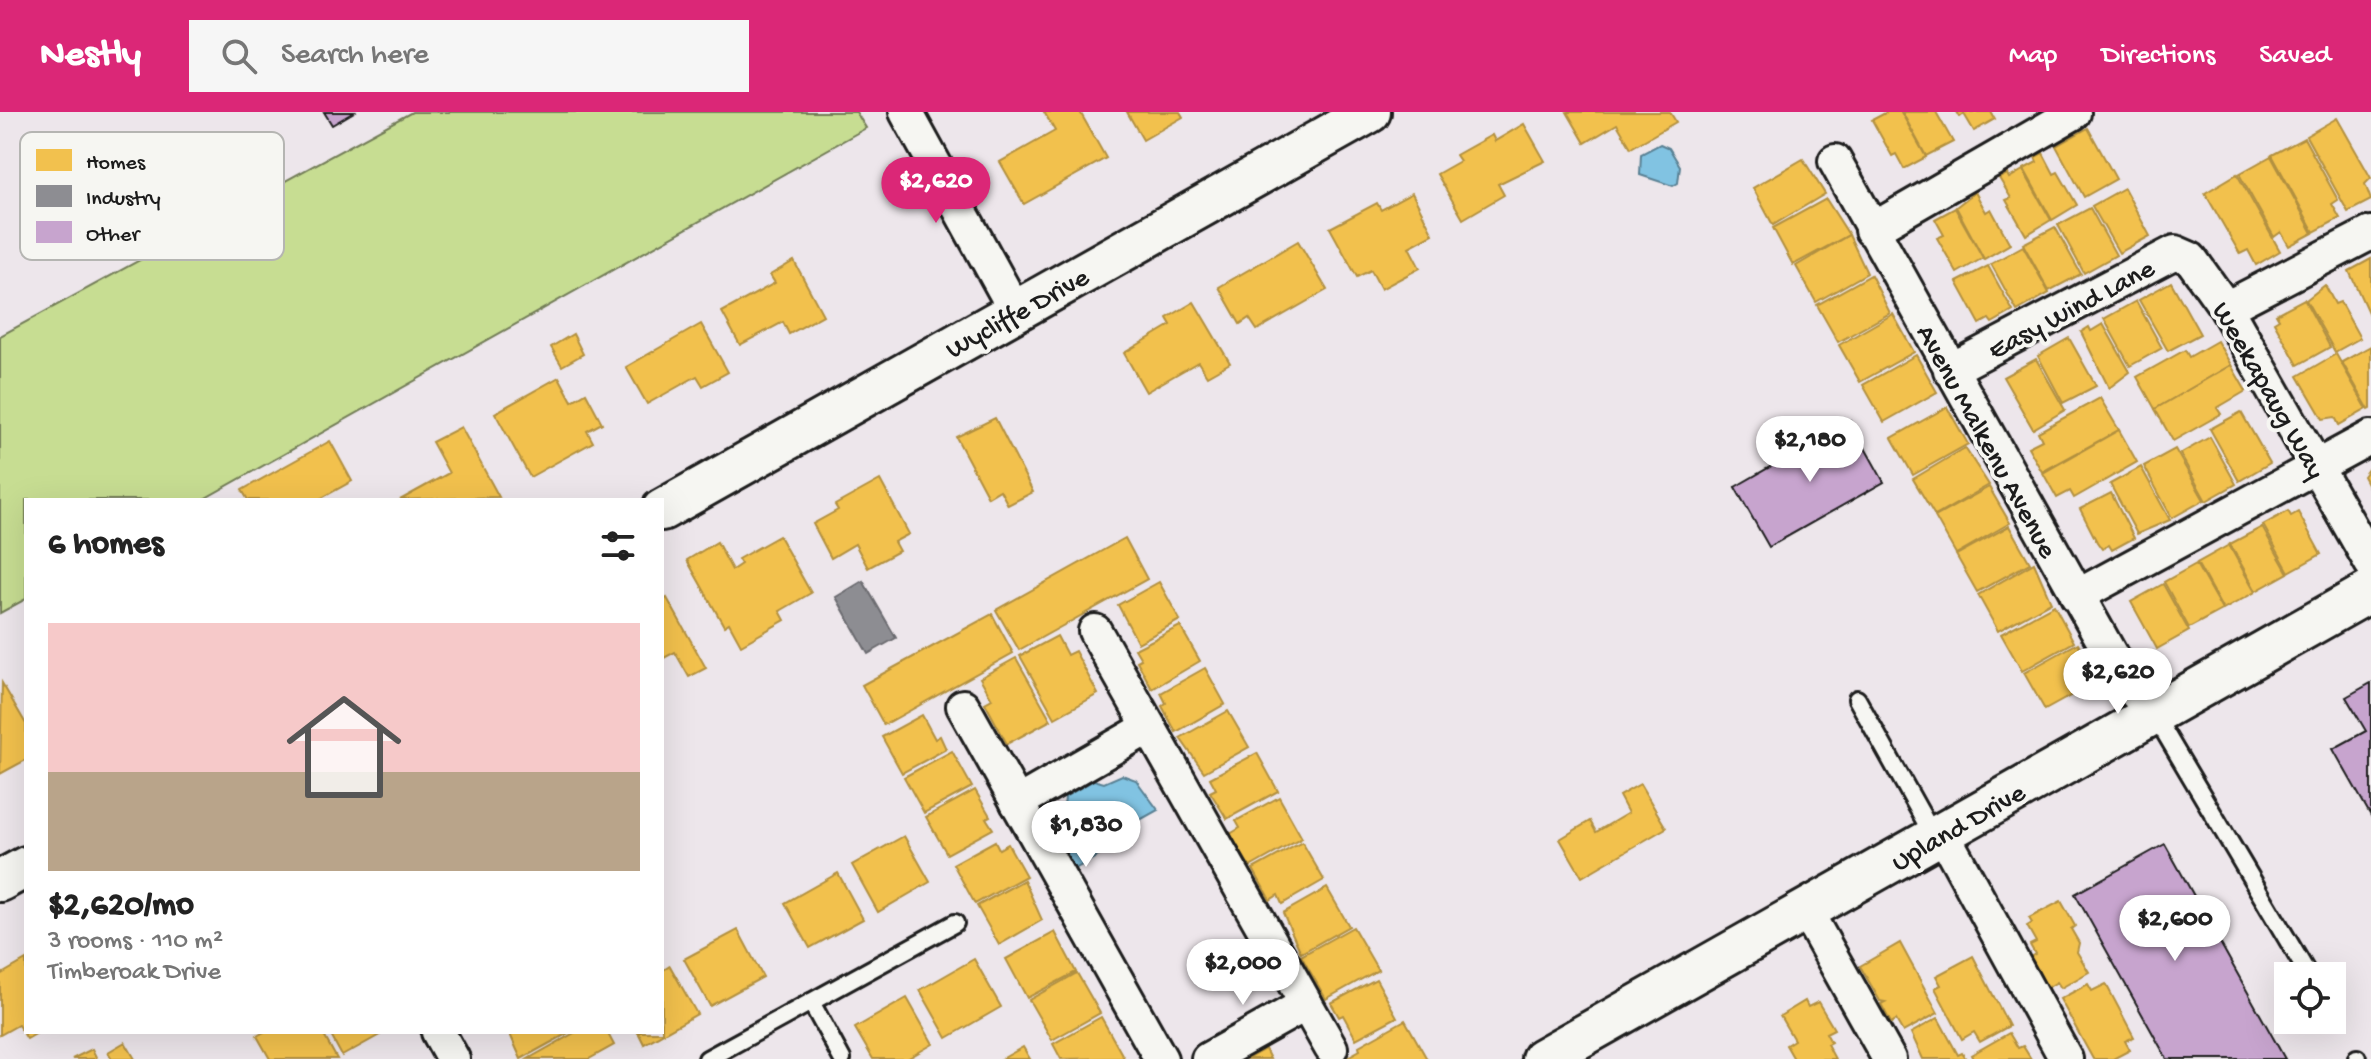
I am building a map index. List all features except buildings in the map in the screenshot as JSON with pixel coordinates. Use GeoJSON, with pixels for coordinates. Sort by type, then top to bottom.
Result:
{"type":"FeatureCollection","features":[{"type":"Feature","properties":{"kind":"street"},"geometry":{"type":"LineString","coordinates":[[906,112],[1016,312]]}},
{"type":"Feature","properties":{"kind":"street","name":"Wycliffe Drive"},"geometry":{"type":"LineString","coordinates":[[664,509],[1370,112]]}},
{"type":"Feature","properties":{"kind":"street"},"geometry":{"type":"LineString","coordinates":[[1871,230],[2074,113]]}},
{"type":"Feature","properties":{"kind":"street","name":"Avenu Malkenu Avenue"},"geometry":{"type":"LineString","coordinates":[[1835,161],[2126,682],[2153,713]]}},
{"type":"Feature","properties":{"kind":"street"},"geometry":{"type":"LineString","coordinates":[[2226,308],[2371,233]]}},
{"type":"Feature","properties":{"kind":"street","name":"Easy Wind Lane"},"geometry":{"type":"LineString","coordinates":[[1950,370],[2175,252],[2191,259]]}},
{"type":"Feature","properties":{"kind":"street","name":"Weekapaug Way"},"geometry":{"type":"LineString","coordinates":[[2191,259],[2226,308],[2371,563]]}},
{"type":"Feature","properties":{"kind":"street"},"geometry":{"type":"LineString","coordinates":[[2077,596],[2371,437]]}},
{"type":"Feature","properties":{"kind":"street","name":"Upland Drive"},"geometry":{"type":"LineString","coordinates":[[1542,1059],[2371,591]]}},
{"type":"Feature","properties":{"kind":"street"},"geometry":{"type":"LineString","coordinates":[[1095,631],[1331,1048]]}},
{"type":"Feature","properties":{"kind":"street"},"geometry":{"type":"LineString","coordinates":[[963,706],[1161,1059]]}},
{"type":"Feature","properties":{"kind":"street"},"geometry":{"type":"LineString","coordinates":[[1017,803],[1149,727]]}},
{"type":"Feature","properties":{"kind":"street"},"geometry":{"type":"LineString","coordinates":[[1939,836],[2066,1059]]}},
{"type":"Feature","properties":{"kind":"street"},"geometry":{"type":"LineString","coordinates":[[0,881],[24,868]]}},
{"type":"Feature","properties":{"kind":"street"},"geometry":{"type":"LineString","coordinates":[[1806,911],[1889,1059]]}},
{"type":"Feature","properties":{"kind":"street"},"geometry":{"type":"LineString","coordinates":[[1208,1059],[1306,1004]]}},
{"type":"Feature","properties":{"kind":"street"},"geometry":{"type":"LineString","coordinates":[[439,1034],[453,1059]]}},
{"type":"Feature","properties":{"kind":"lane"},"geometry":{"type":"LineString","coordinates":[[1857,699],[1939,836]]}},
{"type":"Feature","properties":{"kind":"lane"},"geometry":{"type":"LineString","coordinates":[[2153,713],[2301,962]]}},
{"type":"Feature","properties":{"kind":"lane"},"geometry":{"type":"LineString","coordinates":[[707,1059],[955,923]]}},
{"type":"Feature","properties":{"kind":"lane"},"geometry":{"type":"LineString","coordinates":[[811,1002],[842,1059]]}},
{"type":"Feature","properties":{"kind":"green space"},"geometry":{"type":"Polygon","coordinates":[[[412,112],[856,112],[866,128],[206,498],[24,498],[24,600],[0,613],[0,336],[140,260],[284,260],[284,182],[412,112]]]}},
{"type":"Feature","properties":{"kind":"water"},"geometry":{"type":"Polygon","coordinates":[[[1660,144],[1669,148],[1680,166],[1678,183],[1673,186],[1640,175],[1641,154],[1660,144]]]}},
{"type":"Feature","properties":{"kind":"water"},"geometry":{"type":"Polygon","coordinates":[[[1122,775],[1136,780],[1158,810],[1120,831],[1125,841],[1073,870],[1053,832],[1054,820],[1063,807],[1065,797],[1094,780],[1104,783],[1122,775]]]}}]}
